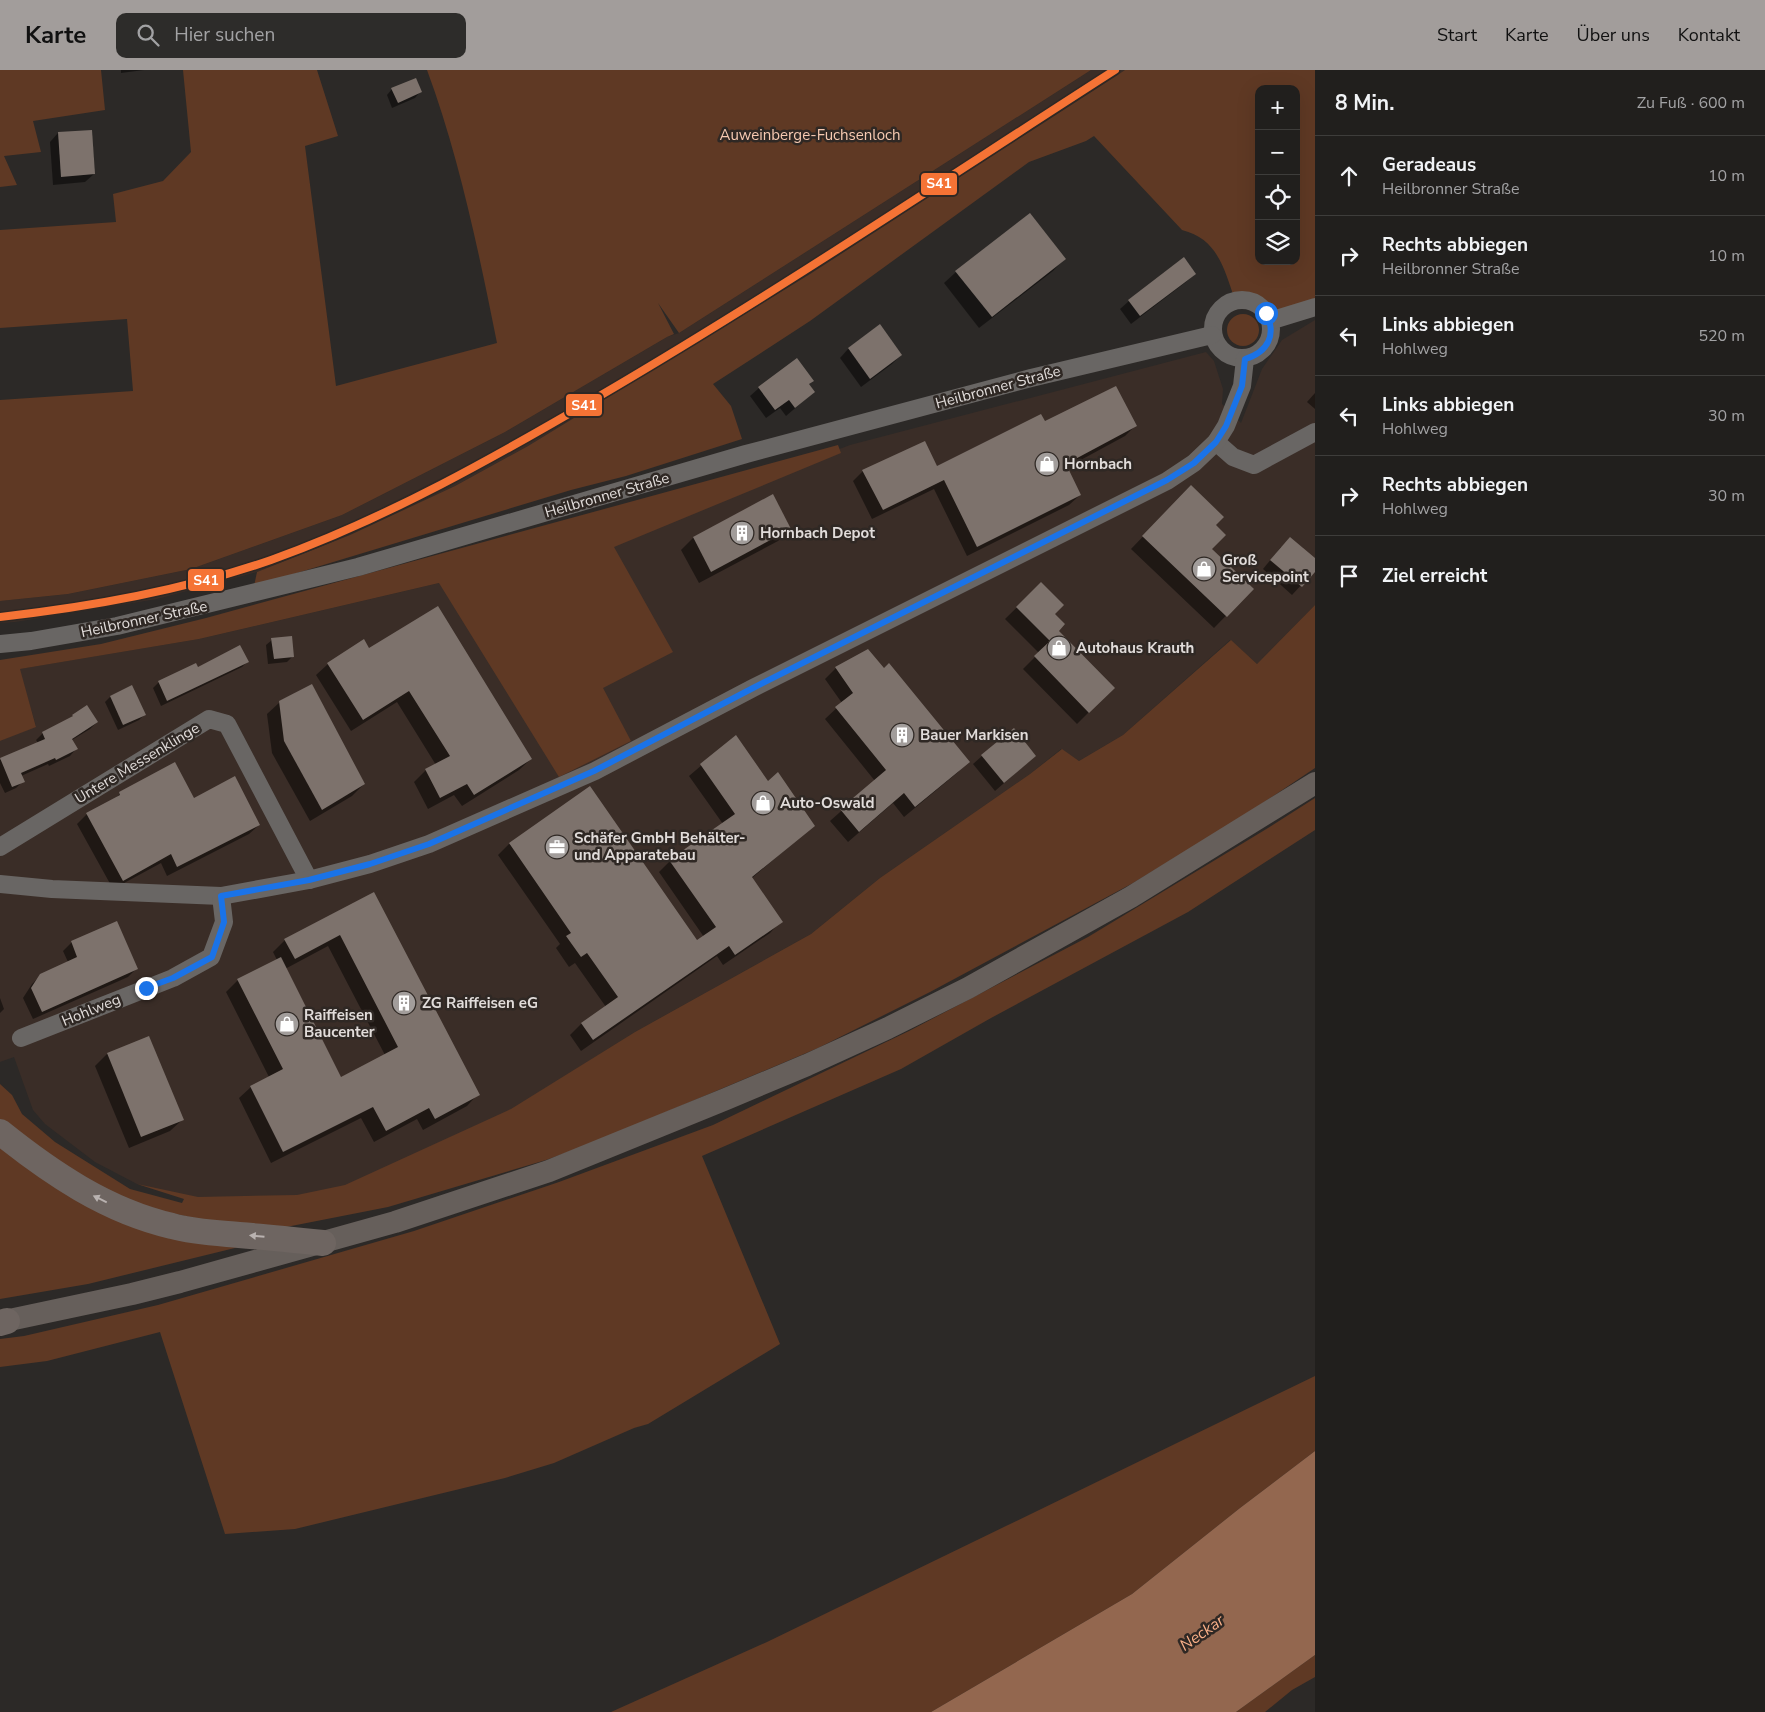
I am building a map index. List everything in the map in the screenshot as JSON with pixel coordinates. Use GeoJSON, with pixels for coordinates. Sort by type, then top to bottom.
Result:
{"type":"FeatureCollection","features":[{"type":"Feature","properties":{"kind":"highway"},"geometry":{"type":"LineString","coordinates":[[0,1132],[35,1160],[85,1192],[144,1218],[172,1226],[212,1232],[323,1243]]}},
{"type":"Feature","properties":{"kind":"main road"},"geometry":{"type":"LineString","coordinates":[[2,1322],[151,1289],[323,1243],[395,1222],[549,1171],[807,1065],[888,1028],[968,988],[1123,902],[1315,783]]}},
{"type":"Feature","properties":{"kind":"street"},"geometry":{"type":"LineString","coordinates":[[1235,300],[1253,302],[1266,313],[1270,321],[1269,341],[1263,350],[1255,356],[1245,359],[1228,356],[1215,343],[1212,335],[1212,326],[1220,309],[1235,300]]}},
{"type":"Feature","properties":{"kind":"street"},"geometry":{"type":"LineString","coordinates":[[1270,321],[1315,307]]}},
{"type":"Feature","properties":{"kind":"street","name":"Heilbronner Straße"},"geometry":{"type":"LineString","coordinates":[[0,644],[31,641],[117,626],[358,567],[746,454],[1031,378],[1212,335]]}},
{"type":"Feature","properties":{"kind":"street"},"geometry":{"type":"LineString","coordinates":[[0,884],[52,889],[221,896],[309,880],[370,864],[429,844],[601,768],[753,688],[1167,480],[1194,463],[1216,442],[1226,426],[1242,386],[1245,359]]}},
{"type":"Feature","properties":{"kind":"street"},"geometry":{"type":"LineString","coordinates":[[1216,442],[1232,458],[1254,465],[1315,432]]}},
{"type":"Feature","properties":{"kind":"street","name":"Untere Messenklinge"},"geometry":{"type":"LineString","coordinates":[[0,847],[210,719],[227,724],[309,880]]}},
{"type":"Feature","properties":{"kind":"street","name":"Hohlweg"},"geometry":{"type":"LineString","coordinates":[[21,1038],[173,978],[212,957],[224,922],[221,896]]}},
{"type":"Feature","properties":{"kind":"shaded area"},"geometry":{"type":"Polygon","coordinates":[[[1091,70],[1125,70],[810,274],[528,446],[455,486],[350,535],[257,572],[157,599],[0,623],[0,601],[68,594],[191,569],[342,515],[505,432],[667,337],[679,333],[1091,70]]]}},
{"type":"Feature","properties":{"kind":"shaded area"},"geometry":{"type":"Polygon","coordinates":[[[1315,320],[1315,605],[1257,664],[1230,640],[1123,735],[1079,761],[1061,749],[1030,774],[880,878],[811,934],[635,1032],[511,1110],[314,1202],[226,1207],[137,1184],[95,1162],[45,1124],[33,1110],[14,1057],[0,1062],[0,741],[36,726],[19,669],[199,639],[439,583],[727,492],[850,445],[1206,352],[1214,361],[1223,389],[1222,404],[1241,423],[1262,369],[1282,340],[1315,320]]]}},
{"type":"Feature","properties":{"kind":"green space"},"geometry":{"type":"Polygon","coordinates":[[[0,70],[101,70],[105,110],[33,121],[41,152],[4,156],[17,185],[0,187],[0,70]]]}},
{"type":"Feature","properties":{"kind":"green space","name":"Auweinberge-Fuchsenloch"},"geometry":{"type":"Polygon","coordinates":[[[183,70],[317,70],[338,136],[305,146],[336,386],[497,343],[458,170],[427,70],[1091,70],[679,333],[658,303],[674,334],[505,432],[342,515],[191,569],[68,594],[0,601],[0,400],[133,391],[127,319],[0,328],[0,230],[116,222],[113,194],[163,181],[191,152],[183,70]]]}},
{"type":"Feature","properties":{"kind":"green space"},"geometry":{"type":"Polygon","coordinates":[[[1125,70],[1315,70],[1315,305],[1270,321],[1264,311],[1256,304],[1235,300],[1223,267],[1212,248],[1194,234],[1182,230],[1094,136],[1086,141],[1029,162],[810,321],[713,384],[731,406],[742,439],[626,476],[571,490],[254,586],[257,572],[350,535],[455,486],[528,446],[810,274],[1125,70]]]}},
{"type":"Feature","properties":{"kind":"green space"},"geometry":{"type":"Polygon","coordinates":[[[1243,314],[1249,315],[1254,319],[1258,324],[1258,336],[1254,341],[1249,345],[1243,346],[1237,345],[1232,341],[1228,336],[1227,330],[1228,324],[1232,319],[1237,315],[1243,314]]]}},
{"type":"Feature","properties":{"kind":"green space"},"geometry":{"type":"Polygon","coordinates":[[[838,445],[841,453],[614,547],[673,652],[603,688],[631,741],[559,777],[439,583],[199,639],[20,669],[36,727],[0,741],[0,660],[101,644],[206,618],[838,445]]]}},
{"type":"Feature","properties":{"kind":"green space"},"geometry":{"type":"Polygon","coordinates":[[[1315,605],[1315,768],[1242,817],[1133,883],[930,992],[818,1048],[593,1143],[546,1160],[388,1207],[276,1229],[239,1228],[113,1200],[0,1132],[0,1084],[12,1095],[22,1114],[55,1142],[130,1189],[182,1203],[184,1199],[137,1184],[198,1197],[297,1195],[345,1185],[511,1109],[635,1032],[811,934],[880,878],[1030,774],[1062,749],[1079,761],[1123,735],[1231,640],[1257,664],[1315,605]]]}},
{"type":"Feature","properties":{"kind":"green space"},"geometry":{"type":"Polygon","coordinates":[[[1315,798],[1315,830],[1188,912],[991,1018],[901,1069],[702,1156],[780,1344],[648,1424],[634,1428],[554,1463],[505,1478],[295,1529],[225,1534],[160,1332],[47,1361],[0,1367],[0,1339],[24,1336],[158,1305],[414,1231],[559,1182],[713,1125],[909,1031],[1088,937],[1315,798]]]}},
{"type":"Feature","properties":{"kind":"green space"},"geometry":{"type":"Polygon","coordinates":[[[0,1141],[59,1188],[243,1246],[88,1284],[0,1299],[0,1141]]]}},
{"type":"Feature","properties":{"kind":"green space"},"geometry":{"type":"Polygon","coordinates":[[[1315,1376],[1315,1451],[1132,1594],[931,1712],[611,1712],[767,1642],[1315,1376]]]}},
{"type":"Feature","properties":{"kind":"green space"},"geometry":{"type":"Polygon","coordinates":[[[1315,1655],[1315,1677],[1292,1690],[1265,1712],[1236,1712],[1315,1655]]]}},
{"type":"Feature","properties":{"kind":"water","name":"Neckar"},"geometry":{"type":"Polygon","coordinates":[[[1315,1451],[1315,1655],[1236,1712],[931,1712],[1132,1594],[1315,1451]]]}},
{"type":"Feature","properties":{"kind":"building"},"geometry":{"type":"Polygon","coordinates":[[[416,78],[422,92],[398,103],[391,88],[416,78]]]}},
{"type":"Feature","properties":{"kind":"building"},"geometry":{"type":"Polygon","coordinates":[[[92,130],[95,174],[61,177],[58,132],[92,130]]]}},
{"type":"Feature","properties":{"kind":"building"},"geometry":{"type":"Polygon","coordinates":[[[1030,213],[1066,259],[992,317],[955,271],[1030,213]]]}},
{"type":"Feature","properties":{"kind":"building"},"geometry":{"type":"Polygon","coordinates":[[[1184,257],[1196,274],[1140,316],[1128,300],[1184,257]]]}},
{"type":"Feature","properties":{"kind":"building"},"geometry":{"type":"Polygon","coordinates":[[[880,324],[902,355],[870,379],[848,348],[880,324]]]}},
{"type":"Feature","properties":{"kind":"building"},"geometry":{"type":"Polygon","coordinates":[[[797,358],[814,381],[809,384],[815,392],[795,408],[789,400],[775,410],[758,387],[797,358]]]}},
{"type":"Feature","properties":{"kind":"building"},"geometry":{"type":"Polygon","coordinates":[[[1116,386],[1137,426],[1066,464],[1081,495],[977,547],[944,480],[883,510],[862,470],[925,441],[937,466],[1041,414],[1045,421],[1116,386]]]}},
{"type":"Feature","properties":{"kind":"building","name":"Groß Servicepoint"},"geometry":{"type":"Polygon","coordinates":[[[1191,485],[1224,517],[1216,525],[1226,535],[1212,549],[1254,589],[1227,617],[1142,536],[1191,485]]]}},
{"type":"Feature","properties":{"kind":"building","name":"Hornbach Depot"},"geometry":{"type":"Polygon","coordinates":[[[773,494],[791,529],[711,572],[693,537],[773,494]]]}},
{"type":"Feature","properties":{"kind":"building"},"geometry":{"type":"Polygon","coordinates":[[[1290,537],[1315,558],[1315,572],[1302,587],[1270,560],[1290,537]]]}},
{"type":"Feature","properties":{"kind":"building","name":"Autohaus Krauth"},"geometry":{"type":"Polygon","coordinates":[[[1041,582],[1064,605],[1055,614],[1065,624],[1059,631],[1115,688],[1089,713],[1034,656],[1050,641],[1016,607],[1041,582]]]}},
{"type":"Feature","properties":{"kind":"building"},"geometry":{"type":"Polygon","coordinates":[[[438,606],[532,759],[474,795],[467,784],[440,798],[425,769],[450,756],[409,691],[363,720],[327,663],[364,639],[369,648],[438,606]]]}},
{"type":"Feature","properties":{"kind":"building"},"geometry":{"type":"Polygon","coordinates":[[[292,636],[294,657],[274,659],[271,638],[292,636]]]}},
{"type":"Feature","properties":{"kind":"building"},"geometry":{"type":"Polygon","coordinates":[[[240,645],[249,662],[167,701],[158,681],[196,663],[198,667],[240,645]]]}},
{"type":"Feature","properties":{"kind":"building","name":"Bauer Markisen"},"geometry":{"type":"Polygon","coordinates":[[[868,649],[884,668],[889,663],[970,762],[915,807],[904,793],[859,832],[840,809],[886,770],[835,707],[853,693],[835,667],[868,649]]]}},
{"type":"Feature","properties":{"kind":"building"},"geometry":{"type":"Polygon","coordinates":[[[312,684],[365,784],[322,810],[284,741],[279,701],[312,684]]]}},
{"type":"Feature","properties":{"kind":"building"},"geometry":{"type":"Polygon","coordinates":[[[132,685],[146,715],[123,725],[110,696],[132,685]]]}},
{"type":"Feature","properties":{"kind":"building"},"geometry":{"type":"Polygon","coordinates":[[[87,705],[98,722],[72,739],[78,749],[56,760],[55,758],[21,773],[25,782],[12,787],[0,758],[45,739],[42,732],[73,716],[87,705]]]}},
{"type":"Feature","properties":{"kind":"building"},"geometry":{"type":"Polygon","coordinates":[[[1014,728],[1036,756],[1004,783],[981,755],[1014,728]]]}},
{"type":"Feature","properties":{"kind":"building"},"geometry":{"type":"Polygon","coordinates":[[[736,735],[768,781],[778,772],[815,826],[752,877],[783,922],[735,955],[729,946],[593,1040],[581,1023],[618,997],[587,953],[581,957],[566,936],[571,933],[509,843],[590,786],[697,940],[716,927],[669,860],[735,814],[700,764],[736,735]]]}},
{"type":"Feature","properties":{"kind":"building"},"geometry":{"type":"Polygon","coordinates":[[[175,762],[194,798],[235,776],[260,825],[177,867],[171,854],[123,881],[86,813],[120,795],[119,792],[175,762]]]}},
{"type":"Feature","properties":{"kind":"building"},"geometry":{"type":"Polygon","coordinates":[[[374,892],[480,1095],[435,1119],[429,1108],[386,1131],[373,1107],[283,1152],[250,1086],[283,1069],[237,979],[281,957],[341,1077],[398,1047],[340,935],[295,959],[284,939],[374,892]]]}},
{"type":"Feature","properties":{"kind":"building"},"geometry":{"type":"Polygon","coordinates":[[[117,921],[138,969],[42,1012],[31,988],[40,974],[77,957],[71,941],[117,921]]]}},
{"type":"Feature","properties":{"kind":"building"},"geometry":{"type":"Polygon","coordinates":[[[149,1036],[184,1120],[141,1137],[107,1053],[149,1036]]]}},
{"type":"Feature","properties":{"kind":"transit line","name":"S41"},"geometry":{"type":"LineString","coordinates":[[0,617],[137,596],[238,571],[315,543],[400,505],[482,463],[668,355],[797,275],[1115,70]]}},
{"type":"Feature","properties":{"kind":"place","name":"Hornbach"},"geometry":{"type":"Point","coordinates":[1047,464]}},
{"type":"Feature","properties":{"kind":"place","name":"Hornbach Depot"},"geometry":{"type":"Point","coordinates":[742,533]}},
{"type":"Feature","properties":{"kind":"place","name":"Groß Servicepoint"},"geometry":{"type":"Point","coordinates":[1204,569]}},
{"type":"Feature","properties":{"kind":"place","name":"Autohaus Krauth"},"geometry":{"type":"Point","coordinates":[1059,648]}},
{"type":"Feature","properties":{"kind":"place","name":"Bauer Markisen"},"geometry":{"type":"Point","coordinates":[902,735]}},
{"type":"Feature","properties":{"kind":"place","name":"Auto-Oswald"},"geometry":{"type":"Point","coordinates":[763,803]}},
{"type":"Feature","properties":{"kind":"place","name":"Schäfer GmbH Behälter- und Apparatebau"},"geometry":{"type":"Point","coordinates":[557,847]}},
{"type":"Feature","properties":{"kind":"place","name":"ZG Raiffeisen eG"},"geometry":{"type":"Point","coordinates":[404,1003]}},
{"type":"Feature","properties":{"kind":"place","name":"Raiffeisen Baucenter"},"geometry":{"type":"Point","coordinates":[287,1024]}},
{"type":"Feature","properties":{"kind":"route"},"geometry":{"type":"LineString","coordinates":[[146,988],[173,978],[212,957],[224,922],[221,896],[309,880],[370,864],[429,844],[594,771],[753,688],[1167,480],[1194,463],[1216,442],[1226,426],[1242,386],[1245,359],[1255,356],[1263,350],[1269,341],[1270,321],[1266,313]]}}]}
